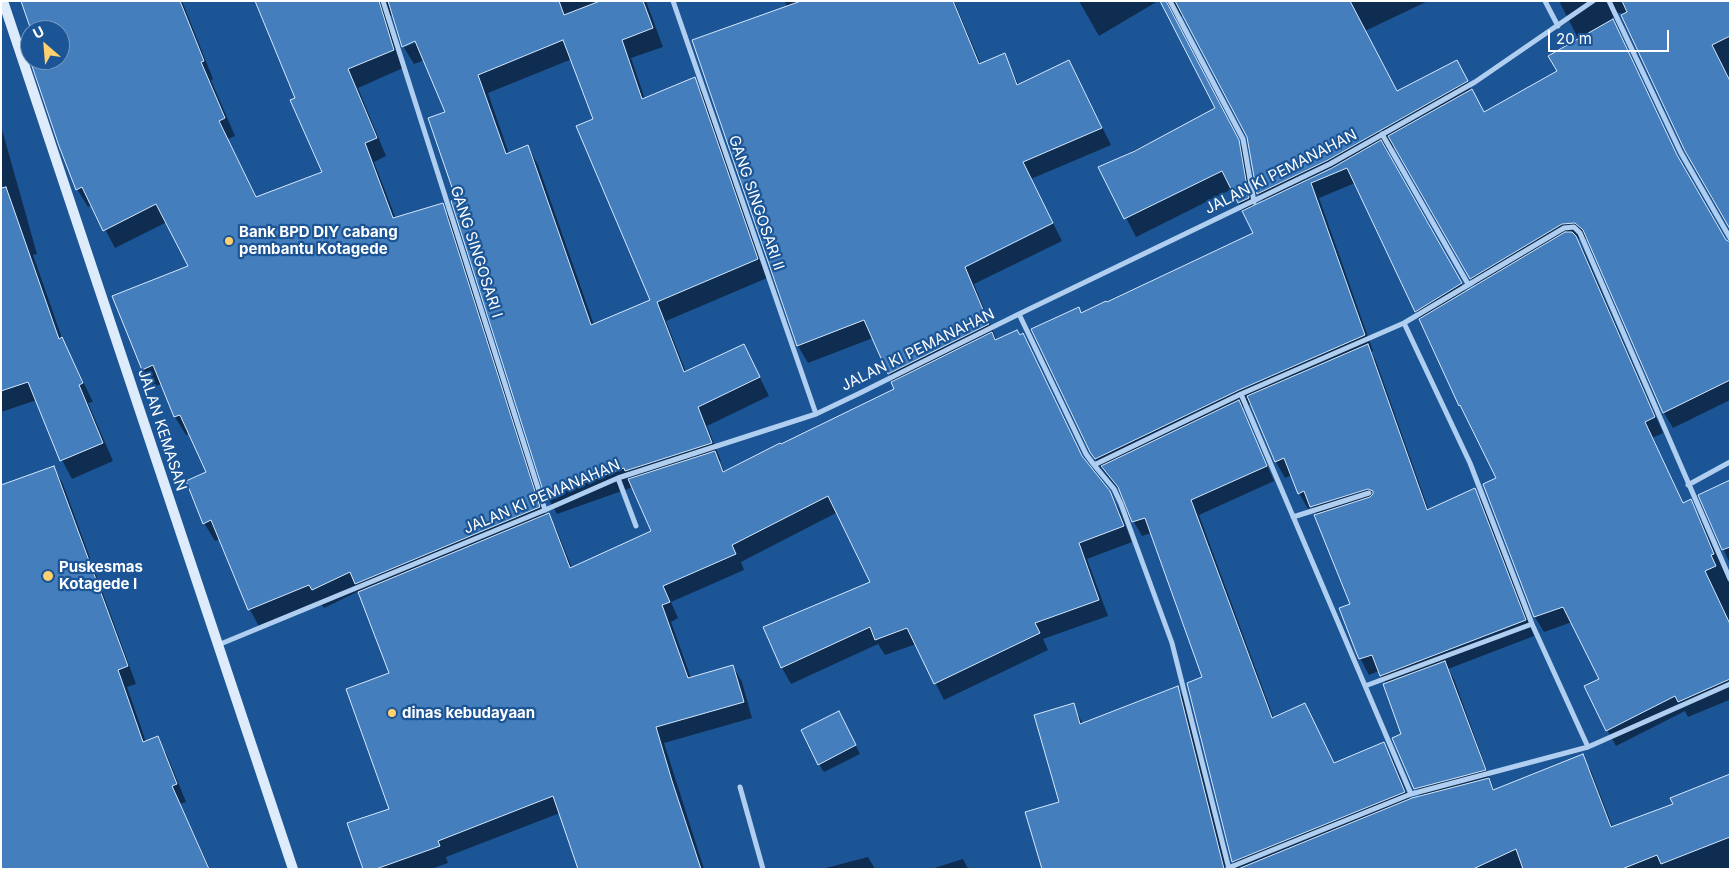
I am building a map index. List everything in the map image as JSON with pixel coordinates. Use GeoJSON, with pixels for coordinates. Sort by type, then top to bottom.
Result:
{"type":"FeatureCollection","features":[{"type":"Feature","properties":{"kind":"street","name":"JALAN KEMASAN"},"geometry":{"type":"LineString","coordinates":[[3,1],[293,869]]}},
{"type":"Feature","properties":{"kind":"street","name":"GANG SINGOSARI I"},"geometry":{"type":"LineString","coordinates":[[383,1],[545,510]]}},
{"type":"Feature","properties":{"kind":"street","name":"GANG SINGOSARI II"},"geometry":{"type":"LineString","coordinates":[[673,1],[816,414]]}},
{"type":"Feature","properties":{"kind":"street"},"geometry":{"type":"LineString","coordinates":[[1170,1],[1243,139],[1254,202]]}},
{"type":"Feature","properties":{"kind":"street"},"geometry":{"type":"LineString","coordinates":[[1545,1],[1558,26]]}},
{"type":"Feature","properties":{"kind":"street","name":"JALAN KI PEMANAHAN"},"geometry":{"type":"LineString","coordinates":[[218,645],[618,478],[816,414],[1330,164],[1475,82],[1593,1]]}},
{"type":"Feature","properties":{"kind":"street"},"geometry":{"type":"LineString","coordinates":[[1609,1],[1681,153],[1729,235]]}},
{"type":"Feature","properties":{"kind":"street"},"geometry":{"type":"LineString","coordinates":[[1382,134],[1468,284]]}},
{"type":"Feature","properties":{"kind":"street"},"geometry":{"type":"LineString","coordinates":[[1094,465],[1241,394],[1404,322],[1564,228],[1574,227],[1580,233],[1730,579]]}},
{"type":"Feature","properties":{"kind":"street"},"geometry":{"type":"LineString","coordinates":[[1019,314],[1086,454],[1114,489],[1121,504],[1172,643],[1228,868],[1412,794],[1588,747],[1730,684]]}},
{"type":"Feature","properties":{"kind":"street"},"geometry":{"type":"LineString","coordinates":[[1404,322],[1470,462],[1532,624],[1588,747]]}},
{"type":"Feature","properties":{"kind":"street"},"geometry":{"type":"LineString","coordinates":[[1241,394],[1412,794]]}},
{"type":"Feature","properties":{"kind":"street"},"geometry":{"type":"LineString","coordinates":[[1688,485],[1730,462]]}},
{"type":"Feature","properties":{"kind":"street"},"geometry":{"type":"LineString","coordinates":[[618,478],[636,526]]}},
{"type":"Feature","properties":{"kind":"street"},"geometry":{"type":"LineString","coordinates":[[1293,517],[1369,493]]}},
{"type":"Feature","properties":{"kind":"street"},"geometry":{"type":"LineString","coordinates":[[1365,686],[1532,624]]}},
{"type":"Feature","properties":{"kind":"street"},"geometry":{"type":"LineString","coordinates":[[740,787],[763,869]]}},
{"type":"Feature","properties":{"kind":"building"},"geometry":{"type":"Polygon","coordinates":[[[21,1],[180,1],[204,61],[201,62],[225,118],[219,121],[256,197],[322,172],[290,100],[295,98],[255,1],[379,1],[394,50],[348,69],[377,138],[365,143],[393,218],[443,203],[540,507],[355,584],[350,572],[312,590],[309,585],[248,610],[211,520],[203,524],[186,481],[206,472],[180,415],[174,417],[153,365],[142,370],[112,296],[188,266],[156,204],[103,231],[82,187],[76,190],[33,70],[70,70],[70,20],[28,20],[21,1]]]}},
{"type":"Feature","properties":{"kind":"building"},"geometry":{"type":"Polygon","coordinates":[[[388,1],[559,1],[564,15],[600,1],[643,1],[653,28],[622,40],[642,99],[695,77],[758,259],[657,302],[684,372],[744,344],[760,377],[698,407],[712,443],[625,471],[624,468],[545,497],[451,201],[456,199],[428,118],[445,112],[415,41],[402,47],[388,1]],[[563,40],[478,75],[506,154],[528,145],[591,325],[650,300],[576,126],[593,119],[563,40]]]}},
{"type":"Feature","properties":{"kind":"building"},"geometry":{"type":"Polygon","coordinates":[[[801,1],[953,1],[979,64],[1005,53],[1017,85],[1069,60],[1102,128],[1023,162],[1053,223],[965,267],[989,324],[888,374],[864,320],[797,346],[692,40],[801,1]]]}},
{"type":"Feature","properties":{"kind":"building"},"geometry":{"type":"Polygon","coordinates":[[[1160,1],[1166,1],[1239,140],[1249,198],[1238,203],[1222,171],[1124,219],[1098,167],[1135,151],[1215,108],[1160,1]]]}},
{"type":"Feature","properties":{"kind":"building"},"geometry":{"type":"Polygon","coordinates":[[[1175,1],[1350,1],[1397,91],[1457,60],[1468,81],[1328,160],[1257,194],[1247,137],[1175,1]]]}},
{"type":"Feature","properties":{"kind":"building"},"geometry":{"type":"Polygon","coordinates":[[[1622,1],[1730,1],[1730,36],[1712,45],[1730,81],[1730,229],[1685,151],[1621,15],[1627,12],[1622,1]]]}},
{"type":"Feature","properties":{"kind":"building"},"geometry":{"type":"Polygon","coordinates":[[[1613,19],[1677,155],[1726,240],[1730,242],[1730,380],[1663,413],[1583,230],[1575,223],[1562,224],[1470,279],[1388,136],[1472,89],[1484,112],[1557,71],[1548,56],[1613,19]]]}},
{"type":"Feature","properties":{"kind":"building"},"geometry":{"type":"Polygon","coordinates":[[[1381,140],[1462,283],[1415,312],[1347,168],[1311,183],[1365,335],[1239,390],[1095,459],[1031,329],[1079,307],[1081,313],[1107,302],[1253,233],[1242,211],[1332,168],[1381,140]]]}},
{"type":"Feature","properties":{"kind":"building"},"geometry":{"type":"Polygon","coordinates":[[[6,187],[59,339],[62,337],[83,383],[79,385],[103,443],[60,461],[28,382],[1,391],[1,188],[6,187]]]}},
{"type":"Feature","properties":{"kind":"building"},"geometry":{"type":"Polygon","coordinates":[[[1565,232],[1572,232],[1576,236],[1655,417],[1645,422],[1683,503],[1691,499],[1714,554],[1711,555],[1716,566],[1705,571],[1730,624],[1730,679],[1678,702],[1675,696],[1606,731],[1584,686],[1599,679],[1563,607],[1534,617],[1483,484],[1496,478],[1459,406],[1419,319],[1565,232]]]}},
{"type":"Feature","properties":{"kind":"building"},"geometry":{"type":"Polygon","coordinates":[[[1017,330],[1020,335],[1023,333],[1082,456],[1110,491],[1124,526],[1079,543],[1099,600],[1035,623],[1040,633],[934,684],[907,628],[875,640],[870,627],[781,668],[763,627],[870,582],[828,496],[732,545],[736,554],[663,586],[670,602],[662,605],[688,678],[733,665],[744,702],[656,727],[701,869],[578,869],[553,796],[438,841],[440,846],[376,869],[363,869],[347,823],[389,809],[346,689],[389,673],[358,592],[549,513],[570,568],[651,531],[628,479],[715,451],[723,472],[894,389],[891,382],[992,332],[995,340],[1017,330]]]}},
{"type":"Feature","properties":{"kind":"building"},"geometry":{"type":"Polygon","coordinates":[[[1368,344],[1427,510],[1475,488],[1526,620],[1380,676],[1372,655],[1359,659],[1356,652],[1339,608],[1350,604],[1314,515],[1370,497],[1373,491],[1368,489],[1310,507],[1304,491],[1298,494],[1284,458],[1275,462],[1247,396],[1368,344]]]}},
{"type":"Feature","properties":{"kind":"building"},"geometry":{"type":"Polygon","coordinates":[[[1239,400],[1267,466],[1191,500],[1272,718],[1305,703],[1334,763],[1384,742],[1405,792],[1232,862],[1187,683],[1202,677],[1145,518],[1132,522],[1118,487],[1101,466],[1239,400]]]}},
{"type":"Feature","properties":{"kind":"building"},"geometry":{"type":"Polygon","coordinates":[[[54,466],[128,666],[118,670],[143,742],[158,736],[177,784],[172,786],[209,869],[1,869],[1,485],[54,466]]]}},
{"type":"Feature","properties":{"kind":"building"},"geometry":{"type":"Polygon","coordinates":[[[1730,480],[1730,547],[1722,550],[1698,495],[1730,480]]]}},
{"type":"Feature","properties":{"kind":"building"},"geometry":{"type":"Polygon","coordinates":[[[1445,661],[1486,770],[1414,789],[1392,738],[1401,734],[1383,684],[1445,661]]]}},
{"type":"Feature","properties":{"kind":"building"},"geometry":{"type":"Polygon","coordinates":[[[1178,686],[1224,869],[1042,869],[1025,812],[1059,802],[1034,715],[1074,703],[1080,724],[1178,686]]]}},
{"type":"Feature","properties":{"kind":"building"},"geometry":{"type":"Polygon","coordinates":[[[839,711],[856,745],[818,765],[801,730],[839,711]]]}},
{"type":"Feature","properties":{"kind":"building"},"geometry":{"type":"Polygon","coordinates":[[[1583,754],[1611,827],[1673,804],[1670,798],[1730,774],[1730,837],[1661,864],[1657,855],[1622,869],[1523,869],[1516,849],[1473,869],[1238,869],[1412,798],[1489,778],[1493,790],[1583,754]]]}},
{"type":"Feature","properties":{"kind":"place","name":"Bank BPD DIY cabang pembantu Kotagede"},"geometry":{"type":"Point","coordinates":[229,241]}},
{"type":"Feature","properties":{"kind":"place","name":"Puskesmas Kotagede I"},"geometry":{"type":"Point","coordinates":[48,576]}},
{"type":"Feature","properties":{"kind":"place","name":"dinas kebudayaan"},"geometry":{"type":"Point","coordinates":[392,713]}}]}
